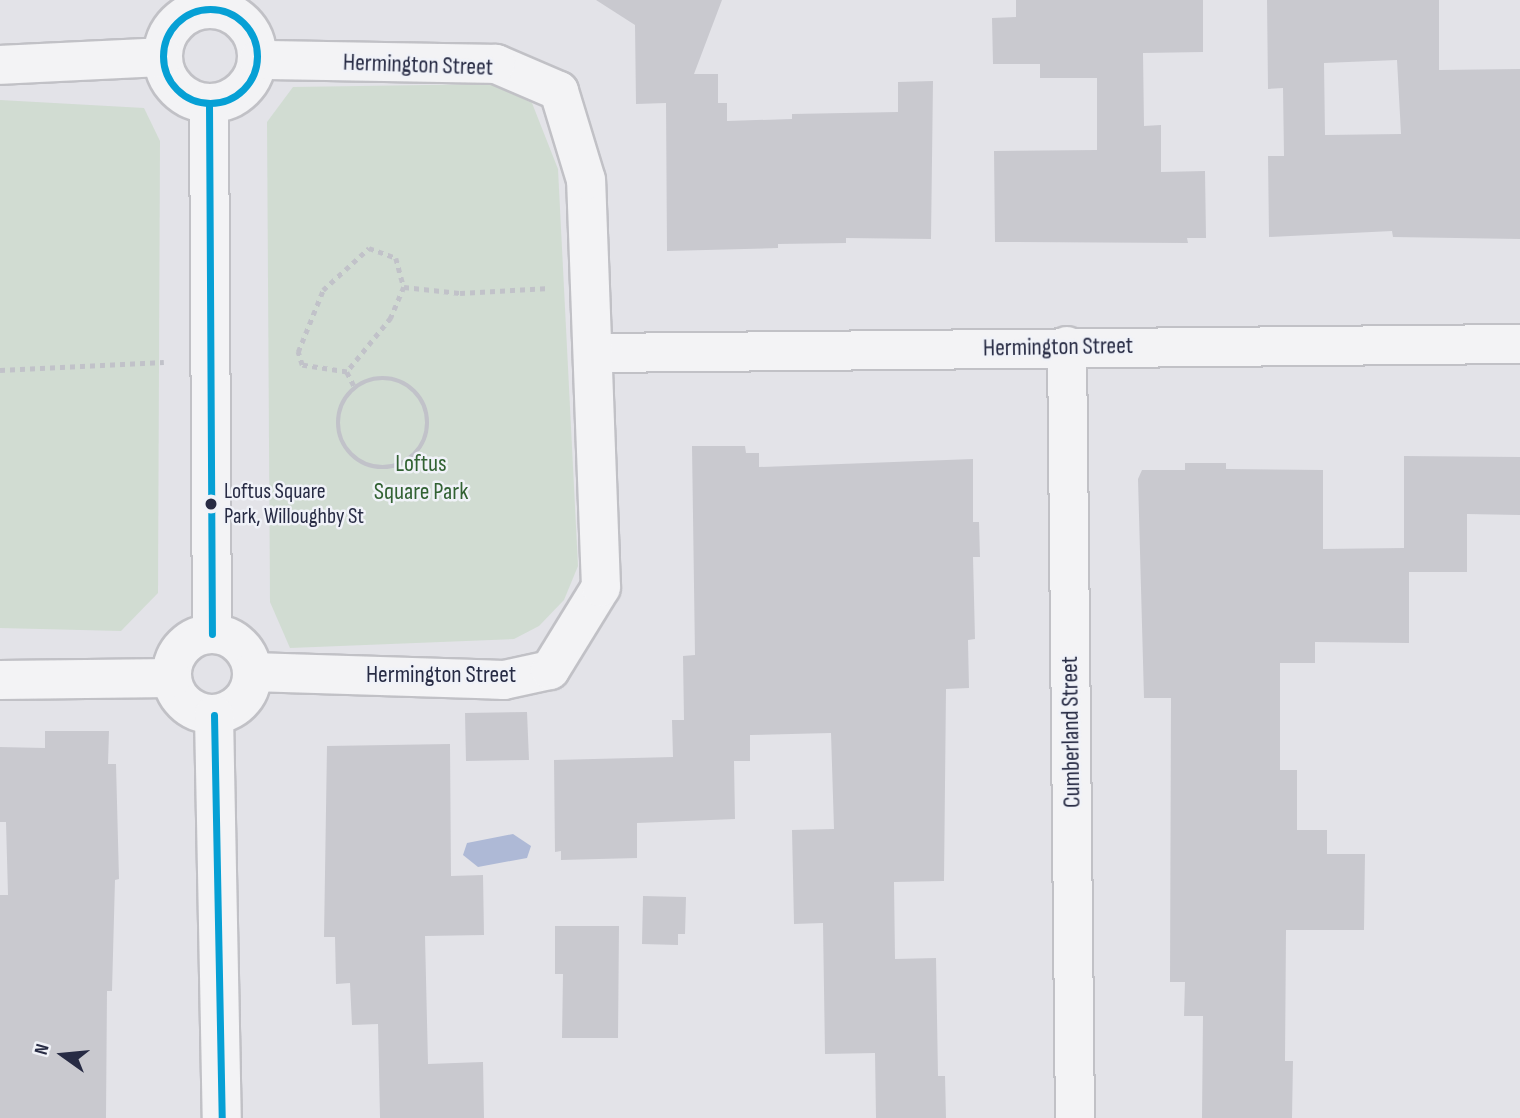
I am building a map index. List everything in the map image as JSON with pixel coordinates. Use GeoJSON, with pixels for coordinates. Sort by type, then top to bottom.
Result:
{"type":"FeatureCollection","features":[{"type":"Feature","properties":{"kind":"street"},"geometry":{"type":"LineString","coordinates":[[211,4],[236,15],[246,24],[257,47],[258,61],[255,74],[242,91],[209,104],[195,102],[172,84],[163,57],[171,28],[182,18],[211,4]]}},
{"type":"Feature","properties":{"kind":"street"},"geometry":{"type":"LineString","coordinates":[[0,65],[163,57]]}},
{"type":"Feature","properties":{"kind":"street","name":"Hermington Street"},"geometry":{"type":"LineString","coordinates":[[252,672],[503,680],[550,670],[601,587],[596,353],[586,180],[559,91],[496,64],[258,61]]}},
{"type":"Feature","properties":{"kind":"street"},"geometry":{"type":"LineString","coordinates":[[209,104],[212,634]]}},
{"type":"Feature","properties":{"kind":"street","name":"Hermington Street"},"geometry":{"type":"LineString","coordinates":[[596,353],[1067,346],[1520,344]]}},
{"type":"Feature","properties":{"kind":"street","name":"Cumberland Street"},"geometry":{"type":"LineString","coordinates":[[1067,346],[1074,1118]]}},
{"type":"Feature","properties":{"kind":"street"},"geometry":{"type":"LineString","coordinates":[[212,634],[235,642],[244,650],[252,672],[251,685],[237,706],[214,715],[186,705],[172,678],[179,652],[199,636],[212,634]]}},
{"type":"Feature","properties":{"kind":"street"},"geometry":{"type":"LineString","coordinates":[[0,680],[172,678]]}},
{"type":"Feature","properties":{"kind":"street"},"geometry":{"type":"LineString","coordinates":[[214,715],[222,1118]]}},
{"type":"Feature","properties":{"kind":"path"},"geometry":{"type":"LineString","coordinates":[[369,248],[396,258],[404,287],[391,318],[347,372],[302,365],[298,352],[324,290],[369,248]]}},
{"type":"Feature","properties":{"kind":"path"},"geometry":{"type":"LineString","coordinates":[[404,287],[460,293],[592,286]]}},
{"type":"Feature","properties":{"kind":"path"},"geometry":{"type":"LineString","coordinates":[[0,370],[164,362]]}},
{"type":"Feature","properties":{"kind":"path"},"geometry":{"type":"LineString","coordinates":[[347,372],[355,388]]}},
{"type":"Feature","properties":{"kind":"path"},"geometry":{"type":"LineString","coordinates":[[377,377],[391,378],[416,392],[429,420],[421,449],[410,460],[381,469],[366,466],[343,445],[338,417],[342,402],[355,388],[377,377]]}},
{"type":"Feature","properties":{"kind":"green space","name":"Loftus Square Park"},"geometry":{"type":"Polygon","coordinates":[[[494,84],[532,103],[558,169],[578,566],[564,600],[539,626],[514,639],[290,648],[270,602],[267,122],[293,87],[494,84]]]}},
{"type":"Feature","properties":{"kind":"green space"},"geometry":{"type":"Polygon","coordinates":[[[0,100],[144,108],[160,141],[158,593],[121,631],[0,628],[0,100]]]}},
{"type":"Feature","properties":{"kind":"water"},"geometry":{"type":"Polygon","coordinates":[[[513,834],[531,846],[527,858],[478,867],[463,855],[467,843],[513,834]]]}},
{"type":"Feature","properties":{"kind":"building"},"geometry":{"type":"Polygon","coordinates":[[[596,0],[722,0],[694,74],[718,74],[718,103],[727,103],[727,121],[792,119],[792,114],[898,112],[898,82],[933,81],[931,239],[846,238],[846,243],[778,244],[778,248],[667,251],[666,103],[636,104],[635,25],[596,0]]]}},
{"type":"Feature","properties":{"kind":"building"},"geometry":{"type":"Polygon","coordinates":[[[1016,0],[1203,0],[1203,52],[1143,53],[1144,126],[1161,125],[1161,172],[1205,171],[1206,238],[1187,238],[1188,243],[995,242],[994,151],[1097,150],[1097,78],[1040,78],[1040,64],[993,64],[992,18],[1016,17],[1016,0]]]}},
{"type":"Feature","properties":{"kind":"building"},"geometry":{"type":"Polygon","coordinates":[[[1267,0],[1439,0],[1439,70],[1520,69],[1520,239],[1393,237],[1392,231],[1269,237],[1268,156],[1284,156],[1283,88],[1268,89],[1267,0]],[[1397,60],[1324,63],[1325,135],[1401,134],[1397,60]]]}},
{"type":"Feature","properties":{"kind":"building"},"geometry":{"type":"Polygon","coordinates":[[[692,446],[745,446],[746,453],[759,453],[759,467],[973,459],[973,522],[979,522],[980,557],[973,557],[975,639],[968,640],[969,688],[946,689],[944,881],[894,882],[895,959],[936,958],[938,1076],[945,1076],[946,1118],[876,1118],[875,1053],[825,1054],[823,923],[794,924],[792,830],[834,829],[831,733],[750,735],[750,761],[734,761],[735,819],[637,823],[637,858],[561,860],[561,851],[555,852],[554,760],[673,757],[672,720],[684,720],[683,656],[695,655],[692,446]]]}},
{"type":"Feature","properties":{"kind":"building"},"geometry":{"type":"Polygon","coordinates":[[[1404,456],[1520,457],[1520,515],[1467,514],[1467,572],[1409,572],[1409,643],[1315,642],[1315,663],[1280,663],[1280,770],[1297,770],[1297,830],[1327,830],[1327,854],[1365,854],[1364,930],[1286,930],[1285,1061],[1293,1061],[1292,1118],[1202,1118],[1203,1016],[1184,1016],[1185,982],[1170,982],[1171,698],[1144,698],[1138,479],[1142,470],[1185,470],[1185,463],[1226,463],[1226,469],[1323,470],[1323,549],[1404,548],[1404,456]]]}},
{"type":"Feature","properties":{"kind":"building"},"geometry":{"type":"Polygon","coordinates":[[[527,712],[529,760],[466,761],[465,713],[527,712]]]}},
{"type":"Feature","properties":{"kind":"building"},"geometry":{"type":"Polygon","coordinates":[[[45,731],[109,731],[108,764],[116,764],[119,879],[115,880],[112,991],[107,991],[106,1118],[0,1118],[0,895],[8,895],[6,822],[0,822],[0,747],[45,748],[45,731]]]}},
{"type":"Feature","properties":{"kind":"building"},"geometry":{"type":"Polygon","coordinates":[[[450,744],[451,876],[483,875],[484,935],[425,936],[428,1064],[483,1062],[484,1118],[380,1118],[378,1024],[352,1025],[350,983],[336,984],[335,937],[324,937],[327,746],[450,744]]]}},
{"type":"Feature","properties":{"kind":"building"},"geometry":{"type":"Polygon","coordinates":[[[643,896],[686,897],[685,934],[678,934],[678,945],[642,944],[643,896]]]}},
{"type":"Feature","properties":{"kind":"building"},"geometry":{"type":"Polygon","coordinates":[[[555,926],[619,926],[618,1038],[562,1038],[563,974],[555,974],[555,926]]]}},
{"type":"Feature","properties":{"kind":"transit line"},"geometry":{"type":"LineString","coordinates":[[201,9],[219,9],[244,22],[254,38],[257,56],[254,74],[244,90],[219,103],[201,103],[176,90],[163,65],[163,47],[176,22],[201,9]]}},
{"type":"Feature","properties":{"kind":"transit line"},"geometry":{"type":"LineString","coordinates":[[209,104],[212,634]]}},
{"type":"Feature","properties":{"kind":"transit line"},"geometry":{"type":"LineString","coordinates":[[214,715],[222,1118]]}},
{"type":"Feature","properties":{"kind":"place","name":"Loftus Square Park, Willoughby St"},"geometry":{"type":"Point","coordinates":[211,504]}}]}
